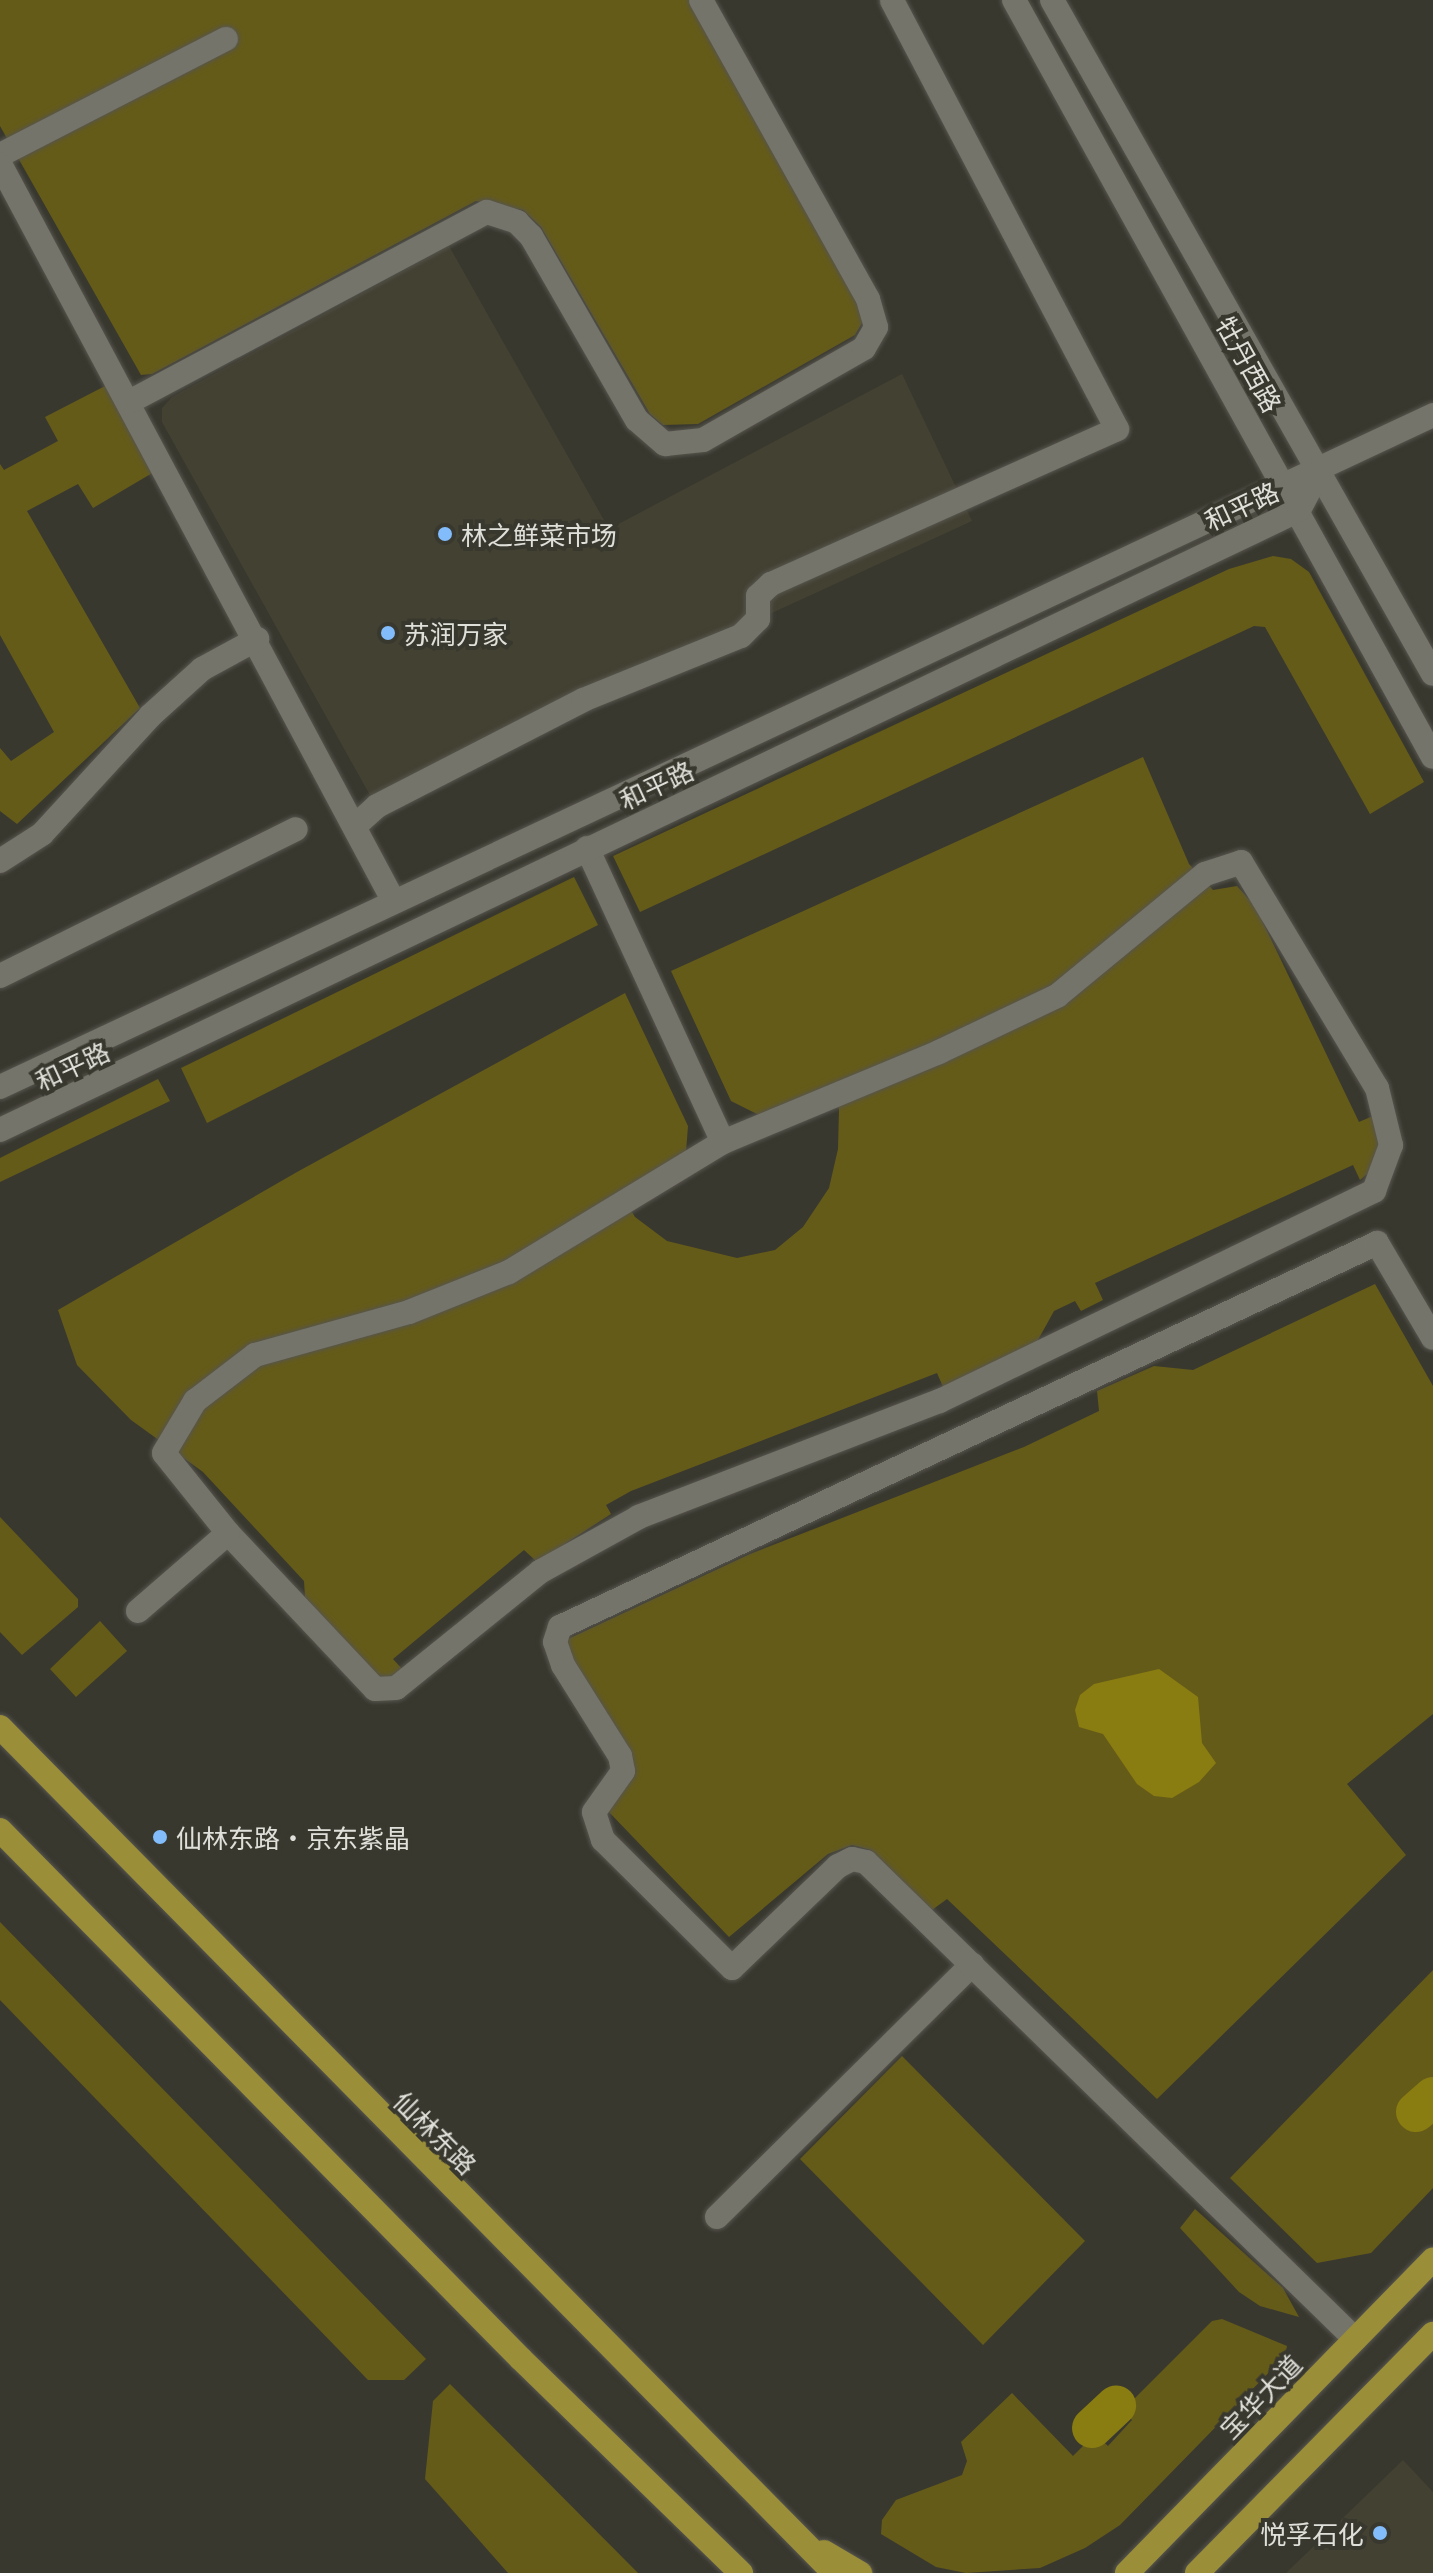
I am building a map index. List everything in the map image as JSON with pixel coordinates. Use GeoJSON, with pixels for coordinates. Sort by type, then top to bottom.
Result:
{"type":"FeatureCollection","features":[{"type":"Feature","properties":{"kind":"main road","name":"仙林东路"},"geometry":{"type":"LineString","coordinates":[[0,1727],[834,2573]]}},
{"type":"Feature","properties":{"kind":"main road"},"geometry":{"type":"LineString","coordinates":[[0,1830],[741,2573]]}},
{"type":"Feature","properties":{"kind":"main road","name":"宝华大道"},"geometry":{"type":"LineString","coordinates":[[1134,2566],[1433,2259]]}},
{"type":"Feature","properties":{"kind":"main road"},"geometry":{"type":"LineString","coordinates":[[1197,2573],[1433,2334]]}},
{"type":"Feature","properties":{"kind":"main road"},"geometry":{"type":"LineString","coordinates":[[799,2538],[814,2573]]}},
{"type":"Feature","properties":{"kind":"main road"},"geometry":{"type":"LineString","coordinates":[[799,2538],[860,2573]]}},
{"type":"Feature","properties":{"kind":"main road"},"geometry":{"type":"LineString","coordinates":[[712,2546],[729,2573]]}},
{"type":"Feature","properties":{"kind":"main road"},"geometry":{"type":"LineString","coordinates":[[1107,2573],[1134,2566]]}},
{"type":"Feature","properties":{"kind":"street"},"geometry":{"type":"LineString","coordinates":[[129,402],[487,212],[517,222],[531,236],[637,420],[665,444],[703,440],[864,348],[876,327],[868,299],[701,0]]}},
{"type":"Feature","properties":{"kind":"street"},"geometry":{"type":"LineString","coordinates":[[356,825],[377,806],[583,700],[741,636],[758,619],[758,596],[771,584],[1117,429],[892,0]]}},
{"type":"Feature","properties":{"kind":"street","name":"牡丹西路"},"geometry":{"type":"LineString","coordinates":[[1014,0],[1433,757]]}},
{"type":"Feature","properties":{"kind":"street","name":"牡丹西路"},"geometry":{"type":"LineString","coordinates":[[1052,0],[1433,674]]}},
{"type":"Feature","properties":{"kind":"street"},"geometry":{"type":"LineString","coordinates":[[0,155],[226,39]]}},
{"type":"Feature","properties":{"kind":"street"},"geometry":{"type":"LineString","coordinates":[[0,164],[257,639],[393,900]]}},
{"type":"Feature","properties":{"kind":"street","name":"和平路"},"geometry":{"type":"LineString","coordinates":[[2,1081],[1283,483],[1319,472],[1433,415]]}},
{"type":"Feature","properties":{"kind":"street","name":"和平路"},"geometry":{"type":"LineString","coordinates":[[0,1130],[1299,510],[1319,472]]}},
{"type":"Feature","properties":{"kind":"street"},"geometry":{"type":"LineString","coordinates":[[0,861],[42,834],[150,716],[202,669],[257,639]]}},
{"type":"Feature","properties":{"kind":"street"},"geometry":{"type":"LineString","coordinates":[[0,976],[296,829]]}},
{"type":"Feature","properties":{"kind":"street"},"geometry":{"type":"LineString","coordinates":[[587,848],[723,1142]]}},
{"type":"Feature","properties":{"kind":"street"},"geometry":{"type":"LineString","coordinates":[[1241,862],[1377,1088],[1391,1145],[1374,1191],[939,1401],[639,1517],[541,1571],[396,1688],[375,1689],[228,1533],[164,1453],[195,1401],[255,1355],[409,1312],[509,1272],[723,1142],[939,1052],[1057,996],[1205,874],[1241,862]]}},
{"type":"Feature","properties":{"kind":"street"},"geometry":{"type":"LineString","coordinates":[[1355,2339],[866,1862],[852,1859],[732,1968],[603,1840],[594,1812],[623,1771],[620,1756],[563,1665],[555,1642],[560,1627],[1377,1243],[1433,1338]]}},
{"type":"Feature","properties":{"kind":"street"},"geometry":{"type":"LineString","coordinates":[[138,1611],[228,1533]]}},
{"type":"Feature","properties":{"kind":"street"},"geometry":{"type":"LineString","coordinates":[[717,2217],[972,1965]]}},
{"type":"Feature","properties":{"kind":"shaded area"},"geometry":{"type":"Polygon","coordinates":[[[0,0],[693,0],[866,309],[862,323],[855,335],[698,424],[663,425],[650,414],[541,227],[523,210],[476,201],[152,374],[141,375],[0,126],[0,0]]]}},
{"type":"Feature","properties":{"kind":"shaded area"},"geometry":{"type":"Polygon","coordinates":[[[449,246],[609,529],[902,374],[972,521],[371,797],[162,422],[162,408],[172,397],[449,246]]]}},
{"type":"Feature","properties":{"kind":"shaded area"},"geometry":{"type":"Polygon","coordinates":[[[107,385],[154,472],[93,508],[78,484],[27,511],[140,708],[17,824],[0,811],[0,748],[11,761],[54,732],[0,635],[0,464],[4,470],[58,441],[45,417],[107,385]]]}},
{"type":"Feature","properties":{"kind":"shaded area"},"geometry":{"type":"Polygon","coordinates":[[[1273,556],[1291,559],[1309,572],[1424,782],[1370,814],[1265,627],[1254,626],[640,912],[613,856],[1229,569],[1273,556]]]}},
{"type":"Feature","properties":{"kind":"shaded area"},"geometry":{"type":"Polygon","coordinates":[[[1143,757],[1189,864],[1213,890],[1237,886],[1255,906],[1359,1122],[1375,1115],[1382,1150],[1374,1168],[1360,1180],[1353,1165],[1095,1283],[1103,1300],[1081,1311],[1075,1301],[1054,1311],[1033,1349],[944,1389],[937,1373],[631,1491],[606,1505],[611,1514],[537,1562],[524,1550],[393,1659],[404,1671],[391,1679],[377,1677],[305,1597],[304,1581],[203,1472],[131,1420],[77,1365],[58,1310],[297,1172],[625,993],[688,1126],[686,1152],[621,1194],[635,1217],[667,1241],[737,1258],[775,1250],[803,1227],[829,1188],[838,1149],[839,1109],[830,1088],[761,1116],[731,1101],[671,971],[1143,757]]]}},
{"type":"Feature","properties":{"kind":"shaded area"},"geometry":{"type":"Polygon","coordinates":[[[574,877],[598,925],[207,1123],[181,1068],[574,877]]]}},
{"type":"Feature","properties":{"kind":"shaded area"},"geometry":{"type":"Polygon","coordinates":[[[158,1079],[170,1101],[0,1182],[0,1158],[158,1079]]]}},
{"type":"Feature","properties":{"kind":"shaded area"},"geometry":{"type":"Polygon","coordinates":[[[1375,1284],[1433,1386],[1433,1714],[1347,1784],[1406,1855],[1157,2099],[947,1899],[932,1910],[871,1850],[852,1845],[828,1854],[729,1937],[607,1810],[630,1778],[567,1651],[568,1639],[750,1554],[1024,1447],[1099,1411],[1097,1391],[1154,1366],[1193,1370],[1375,1284]]]}},
{"type":"Feature","properties":{"kind":"shaded area"},"geometry":{"type":"Polygon","coordinates":[[[0,1517],[78,1599],[78,1607],[22,1655],[0,1632],[0,1517]]]}},
{"type":"Feature","properties":{"kind":"shaded area"},"geometry":{"type":"Polygon","coordinates":[[[100,1621],[127,1651],[76,1697],[50,1669],[100,1621]]]}},
{"type":"Feature","properties":{"kind":"shaded area"},"geometry":{"type":"Polygon","coordinates":[[[1159,1669],[1198,1697],[1202,1743],[1216,1763],[1199,1782],[1172,1798],[1154,1796],[1137,1784],[1103,1734],[1079,1727],[1075,1710],[1080,1695],[1094,1684],[1159,1669]]]}},
{"type":"Feature","properties":{"kind":"shaded area"},"geometry":{"type":"Polygon","coordinates":[[[0,1922],[426,2359],[404,2380],[368,2380],[0,2000],[0,1922]]]}},
{"type":"Feature","properties":{"kind":"shaded area"},"geometry":{"type":"Polygon","coordinates":[[[1433,1970],[1433,2188],[1371,2253],[1317,2263],[1230,2178],[1433,1970]]]}},
{"type":"Feature","properties":{"kind":"shaded area"},"geometry":{"type":"Polygon","coordinates":[[[902,2056],[1085,2241],[983,2345],[800,2159],[902,2056]]]}},
{"type":"Feature","properties":{"kind":"shaded area"},"geometry":{"type":"Polygon","coordinates":[[[1195,2209],[1283,2288],[1299,2317],[1260,2306],[1239,2292],[1180,2228],[1195,2209]]]}},
{"type":"Feature","properties":{"kind":"shaded area"},"geometry":{"type":"Polygon","coordinates":[[[1222,2319],[1287,2346],[1285,2356],[1120,2525],[1085,2548],[1040,2568],[966,2573],[936,2567],[881,2534],[882,2520],[896,2500],[962,2475],[967,2461],[961,2442],[1012,2393],[1073,2456],[1095,2434],[1108,2446],[1132,2420],[1123,2410],[1212,2321],[1222,2319]]]}},
{"type":"Feature","properties":{"kind":"shaded area"},"geometry":{"type":"Polygon","coordinates":[[[450,2384],[638,2573],[508,2573],[425,2479],[433,2401],[450,2384]]]}},
{"type":"Feature","properties":{"kind":"shaded area","name":"悦孚石化"},"geometry":{"type":"Polygon","coordinates":[[[1403,2460],[1433,2492],[1433,2573],[1286,2573],[1403,2460]]]}},
{"type":"Feature","properties":{"kind":"waterway"},"geometry":{"type":"LineString","coordinates":[[1416,2112],[1433,2097]]}},
{"type":"Feature","properties":{"kind":"waterway"},"geometry":{"type":"LineString","coordinates":[[1092,2428],[1116,2406]]}},
{"type":"Feature","properties":{"kind":"place","name":"林之鲜菜市场"},"geometry":{"type":"Point","coordinates":[445,534]}},
{"type":"Feature","properties":{"kind":"place","name":"苏润万家"},"geometry":{"type":"Point","coordinates":[388,633]}},
{"type":"Feature","properties":{"kind":"place","name":"仙林东路·京东紫晶"},"geometry":{"type":"Point","coordinates":[160,1837]}},
{"type":"Feature","properties":{"kind":"place","name":"悦孚石化"},"geometry":{"type":"Point","coordinates":[1380,2533]}}]}
